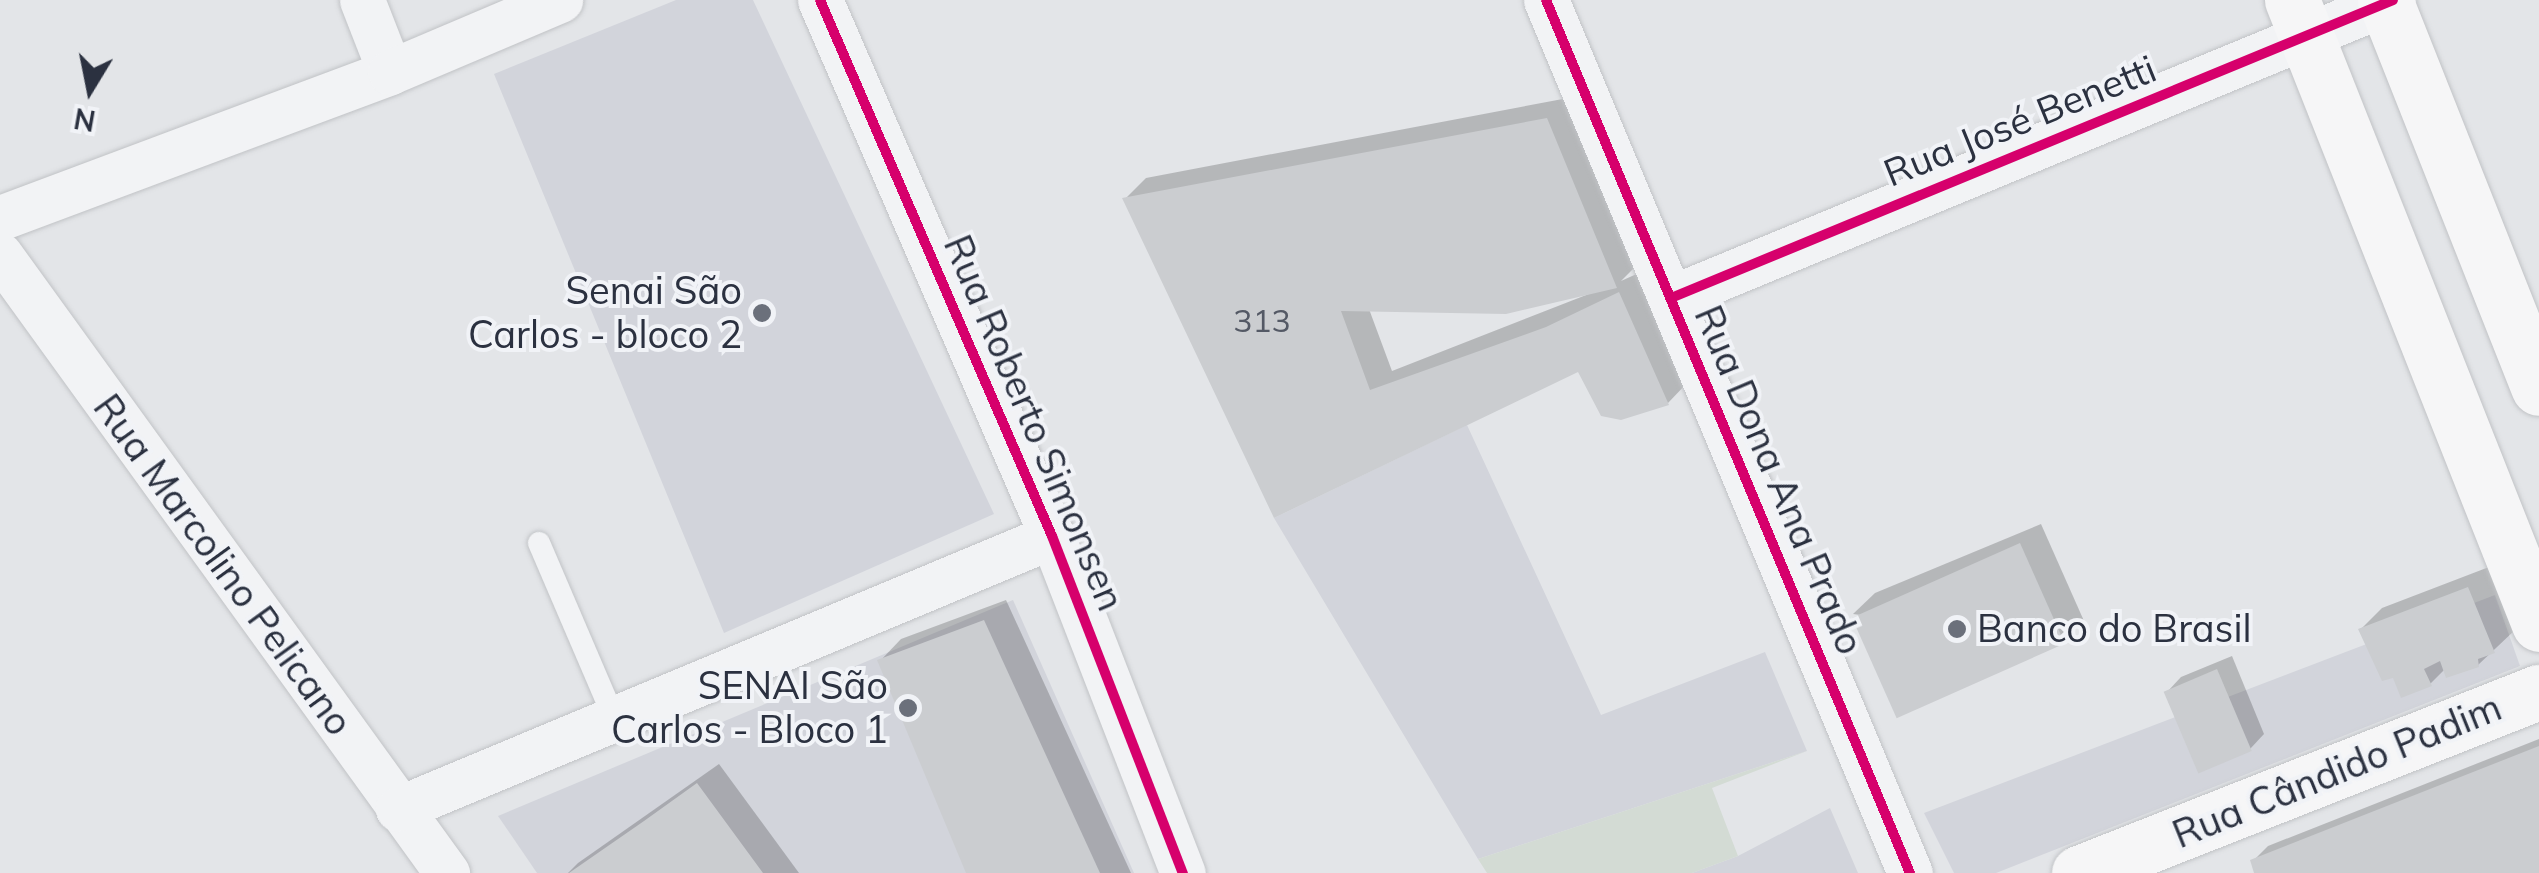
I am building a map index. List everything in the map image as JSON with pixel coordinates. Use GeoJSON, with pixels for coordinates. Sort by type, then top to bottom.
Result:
{"type":"FeatureCollection","features":[{"type":"Feature","properties":{"kind":"main road"},"geometry":{"type":"LineString","coordinates":[[2388,1],[2539,388]]}},
{"type":"Feature","properties":{"kind":"main road"},"geometry":{"type":"LineString","coordinates":[[2299,18],[2539,624]]}},
{"type":"Feature","properties":{"kind":"main road","name":"Rua Cândido Padim"},"geometry":{"type":"LineString","coordinates":[[2079,873],[2539,692]]}},
{"type":"Feature","properties":{"kind":"street"},"geometry":{"type":"LineString","coordinates":[[362,0],[390,72]]}},
{"type":"Feature","properties":{"kind":"street"},"geometry":{"type":"LineString","coordinates":[[0,218],[390,72],[560,0]]}},
{"type":"Feature","properties":{"kind":"street","name":"Rua Roberto Simonsen"},"geometry":{"type":"LineString","coordinates":[[820,0],[1052,536],[1183,873]]}},
{"type":"Feature","properties":{"kind":"street","name":"Rua Dona Ana Prado"},"geometry":{"type":"LineString","coordinates":[[1546,0],[1910,873]]}},
{"type":"Feature","properties":{"kind":"street","name":"Rua José Benetti"},"geometry":{"type":"LineString","coordinates":[[1671,298],[2299,18],[2388,1]]}},
{"type":"Feature","properties":{"kind":"street","name":"Rua Marcolino Pelicano"},"geometry":{"type":"LineString","coordinates":[[0,255],[447,873]]}},
{"type":"Feature","properties":{"kind":"street"},"geometry":{"type":"LineString","coordinates":[[398,809],[1052,536]]}},
{"type":"Feature","properties":{"kind":"lane"},"geometry":{"type":"LineString","coordinates":[[539,542],[614,720]]}},
{"type":"Feature","properties":{"kind":"shaded area"},"geometry":{"type":"Polygon","coordinates":[[[676,0],[753,0],[994,514],[724,633],[494,74],[676,0]]]}},
{"type":"Feature","properties":{"kind":"shaded area"},"geometry":{"type":"Polygon","coordinates":[[[1467,425],[1601,715],[1765,652],[1807,751],[1478,859],[1274,518],[1467,425]]]}},
{"type":"Feature","properties":{"kind":"shaded area"},"geometry":{"type":"Polygon","coordinates":[[[2495,595],[2520,666],[1996,873],[1954,873],[1924,813],[2495,595]]]}},
{"type":"Feature","properties":{"kind":"shaded area","name":"SENAI São Carlos - Bloco 1"},"geometry":{"type":"Polygon","coordinates":[[[1013,600],[1134,873],[537,873],[498,816],[1013,600]]]}},
{"type":"Feature","properties":{"kind":"shaded area"},"geometry":{"type":"Polygon","coordinates":[[[1807,751],[1712,788],[1738,856],[1692,873],[1487,873],[1478,859],[1807,751]]]}},
{"type":"Feature","properties":{"kind":"shaded area"},"geometry":{"type":"Polygon","coordinates":[[[1830,808],[1858,873],[1692,873],[1738,856],[1830,808]]]}},
{"type":"Feature","properties":{"kind":"building"},"geometry":{"type":"Polygon","coordinates":[[[1547,118],[1617,288],[1506,314],[1341,311],[1370,390],[1546,327],[1619,292],[1669,405],[1621,420],[1601,416],[1578,372],[1274,518],[1122,198],[1547,118]]]}},
{"type":"Feature","properties":{"kind":"building","name":"Banco do Brasil"},"geometry":{"type":"Polygon","coordinates":[[[2020,543],[2065,643],[1897,718],[1852,618],[2020,543]]]}},
{"type":"Feature","properties":{"kind":"building"},"geometry":{"type":"Polygon","coordinates":[[[2468,587],[2495,653],[2478,659],[2479,667],[2446,678],[2440,661],[2424,669],[2432,686],[2401,698],[2393,678],[2382,681],[2358,629],[2468,587]]]}},
{"type":"Feature","properties":{"kind":"building"},"geometry":{"type":"Polygon","coordinates":[[[984,620],[1100,873],[966,873],[877,660],[984,620]]]}},
{"type":"Feature","properties":{"kind":"building"},"geometry":{"type":"Polygon","coordinates":[[[2217,669],[2252,751],[2198,774],[2164,692],[2217,669]]]}},
{"type":"Feature","properties":{"kind":"building"},"geometry":{"type":"Polygon","coordinates":[[[2539,746],[2539,873],[2254,873],[2250,860],[2539,746]]]}},
{"type":"Feature","properties":{"kind":"building"},"geometry":{"type":"Polygon","coordinates":[[[697,783],[763,873],[569,873],[644,821],[697,783]]]}},
{"type":"Feature","properties":{"kind":"cycle path"},"geometry":{"type":"LineString","coordinates":[[820,0],[1052,536],[1183,873]]}},
{"type":"Feature","properties":{"kind":"cycle path"},"geometry":{"type":"LineString","coordinates":[[1546,0],[1910,873]]}},
{"type":"Feature","properties":{"kind":"cycle path"},"geometry":{"type":"LineString","coordinates":[[1671,298],[2393,0]]}},
{"type":"Feature","properties":{"kind":"place","name":"Senai São Carlos - bloco 2"},"geometry":{"type":"Point","coordinates":[762,313]}},
{"type":"Feature","properties":{"kind":"place","name":"Banco do Brasil"},"geometry":{"type":"Point","coordinates":[1957,629]}},
{"type":"Feature","properties":{"kind":"place","name":"SENAI São Carlos - Bloco 1"},"geometry":{"type":"Point","coordinates":[908,708]}}]}
